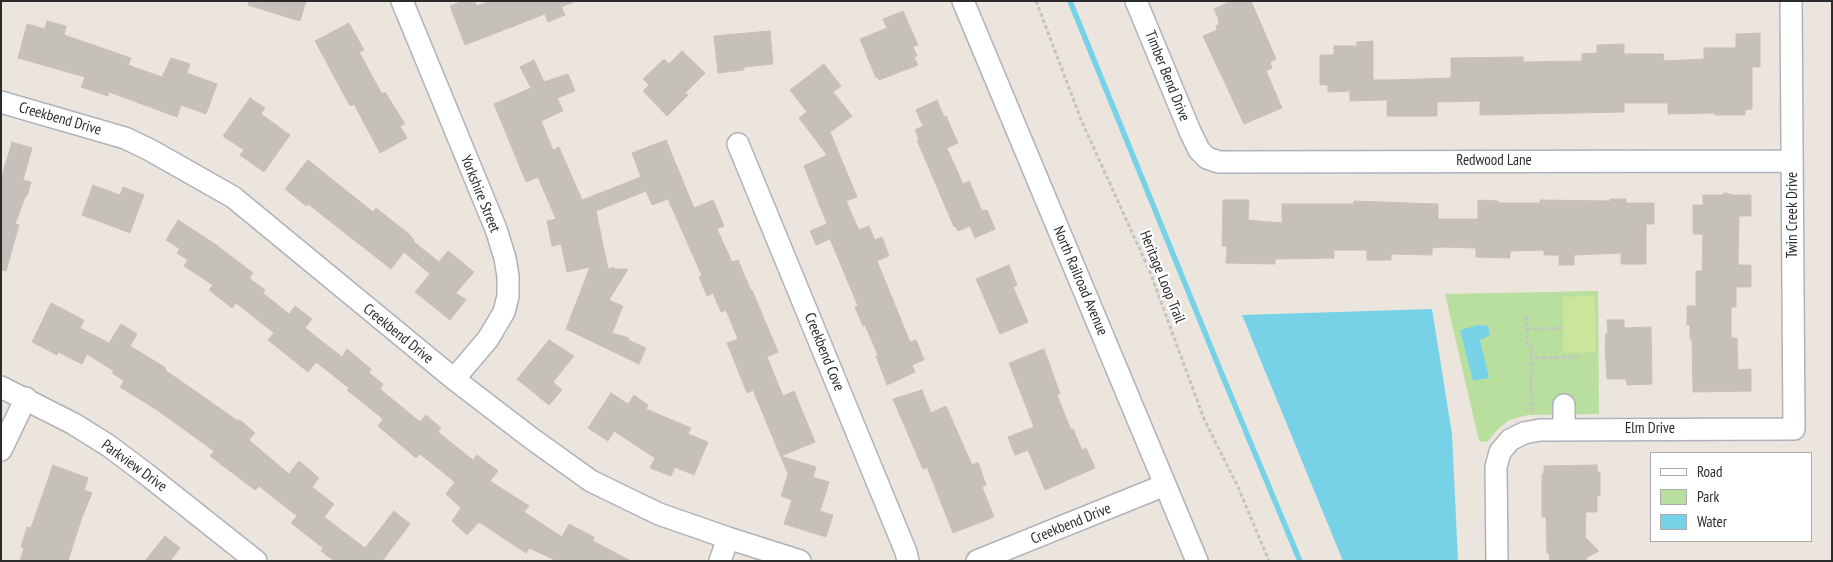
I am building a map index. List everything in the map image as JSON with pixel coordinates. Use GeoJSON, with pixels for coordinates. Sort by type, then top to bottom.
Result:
{"type":"FeatureCollection","features":[{"type":"Feature","properties":{"kind":"street","name":"Yorkshire Street"},"geometry":{"type":"LineString","coordinates":[[402,1],[496,229],[505,258],[508,276],[508,296],[504,312],[488,339],[454,379]]}},
{"type":"Feature","properties":{"kind":"street","name":"North Railroad Avenue"},"geometry":{"type":"LineString","coordinates":[[963,1],[1197,561]]}},
{"type":"Feature","properties":{"kind":"street","name":"Timber Bend Drive"},"geometry":{"type":"LineString","coordinates":[[1136,1],[1188,129],[1200,150]]}},
{"type":"Feature","properties":{"kind":"street","name":"Twin Creek Drive"},"geometry":{"type":"LineString","coordinates":[[1791,1],[1794,429]]}},
{"type":"Feature","properties":{"kind":"street","name":"Creekbend Drive"},"geometry":{"type":"LineString","coordinates":[[1,102],[125,138],[233,197],[454,379],[591,482],[659,514],[800,561]]}},
{"type":"Feature","properties":{"kind":"street","name":"Creekbend Cove"},"geometry":{"type":"LineString","coordinates":[[738,144],[906,552],[908,561]]}},
{"type":"Feature","properties":{"kind":"street","name":"Redwood Lane"},"geometry":{"type":"LineString","coordinates":[[1200,150],[1207,158],[1219,162],[1792,161]]}},
{"type":"Feature","properties":{"kind":"street","name":"Parkview Drive"},"geometry":{"type":"LineString","coordinates":[[1,387],[74,424],[109,446],[256,561]]}},
{"type":"Feature","properties":{"kind":"street"},"geometry":{"type":"LineString","coordinates":[[1,450],[26,398]]}},
{"type":"Feature","properties":{"kind":"street"},"geometry":{"type":"LineString","coordinates":[[1564,404],[1564,429]]}},
{"type":"Feature","properties":{"kind":"street","name":"Elm Drive"},"geometry":{"type":"LineString","coordinates":[[1497,561],[1496,467],[1500,452],[1510,440],[1524,433],[1564,429],[1794,429]]}},
{"type":"Feature","properties":{"kind":"street","name":"Creekbend Drive"},"geometry":{"type":"LineString","coordinates":[[977,561],[1165,485]]}},
{"type":"Feature","properties":{"kind":"street"},"geometry":{"type":"LineString","coordinates":[[720,561],[728,538]]}},
{"type":"Feature","properties":{"kind":"path","name":"Heritage Loop Trail"},"geometry":{"type":"LineString","coordinates":[[1036,1],[1082,122],[1150,272],[1204,419],[1238,487],[1269,561]]}},
{"type":"Feature","properties":{"kind":"path"},"geometry":{"type":"LineString","coordinates":[[1526,316],[1526,344],[1531,344],[1531,412]]}},
{"type":"Feature","properties":{"kind":"path"},"geometry":{"type":"LineString","coordinates":[[1526,329],[1563,328]]}},
{"type":"Feature","properties":{"kind":"path"},"geometry":{"type":"LineString","coordinates":[[1531,358],[1581,357]]}},
{"type":"Feature","properties":{"kind":"green space"},"geometry":{"type":"Polygon","coordinates":[[[1598,291],[1599,414],[1528,415],[1509,420],[1487,442],[1479,441],[1445,294],[1598,291]]]}},
{"type":"Feature","properties":{"kind":"green space"},"geometry":{"type":"Polygon","coordinates":[[[1595,296],[1596,352],[1563,353],[1563,297],[1595,296]]]}},
{"type":"Feature","properties":{"kind":"water"},"geometry":{"type":"Polygon","coordinates":[[[1432,309],[1452,434],[1458,561],[1343,561],[1242,315],[1432,309]]]}},
{"type":"Feature","properties":{"kind":"water"},"geometry":{"type":"Polygon","coordinates":[[[1478,325],[1488,326],[1490,335],[1480,340],[1489,378],[1473,381],[1460,330],[1478,325]]]}},
{"type":"Feature","properties":{"kind":"building"},"geometry":{"type":"Polygon","coordinates":[[[249,1],[306,1],[300,21],[248,5],[249,1]]]}},
{"type":"Feature","properties":{"kind":"building"},"geometry":{"type":"Polygon","coordinates":[[[463,1],[474,1],[477,6],[490,1],[574,2],[561,7],[565,15],[548,22],[545,14],[465,45],[450,6],[463,1]]]}},
{"type":"Feature","properties":{"kind":"building"},"geometry":{"type":"Polygon","coordinates":[[[1231,1],[1251,1],[1276,59],[1270,62],[1272,68],[1266,71],[1282,108],[1244,124],[1203,36],[1217,30],[1216,26],[1219,24],[1219,20],[1214,9],[1231,1]]]}},
{"type":"Feature","properties":{"kind":"building"},"geometry":{"type":"Polygon","coordinates":[[[903,11],[918,45],[913,47],[917,56],[914,57],[918,65],[879,80],[878,77],[876,78],[860,39],[887,28],[883,19],[903,11]]]}},
{"type":"Feature","properties":{"kind":"building"},"geometry":{"type":"Polygon","coordinates":[[[47,21],[66,26],[64,35],[131,58],[128,65],[162,77],[171,58],[190,64],[187,73],[217,84],[206,114],[181,105],[177,117],[109,92],[108,96],[81,87],[85,77],[18,58],[27,24],[45,29],[47,21]]]}},
{"type":"Feature","properties":{"kind":"building"},"geometry":{"type":"Polygon","coordinates":[[[349,23],[364,50],[359,52],[382,94],[385,92],[405,124],[400,126],[407,138],[380,153],[354,104],[350,106],[315,41],[349,23]]]}},
{"type":"Feature","properties":{"kind":"building"},"geometry":{"type":"Polygon","coordinates":[[[770,31],[773,64],[744,67],[744,70],[718,73],[714,36],[770,31]]]}},
{"type":"Feature","properties":{"kind":"building"},"geometry":{"type":"Polygon","coordinates":[[[1760,33],[1760,67],[1752,67],[1752,109],[1745,110],[1745,115],[1715,115],[1715,113],[1668,114],[1668,103],[1624,103],[1624,112],[1480,115],[1480,101],[1437,102],[1437,116],[1387,116],[1387,100],[1350,101],[1350,91],[1328,92],[1328,85],[1320,85],[1320,55],[1334,55],[1334,46],[1357,46],[1357,42],[1373,41],[1373,80],[1391,80],[1451,78],[1451,58],[1523,57],[1523,62],[1582,61],[1582,54],[1597,53],[1597,45],[1624,44],[1624,54],[1663,54],[1664,61],[1704,59],[1704,48],[1736,48],[1736,34],[1760,33]]]}},
{"type":"Feature","properties":{"kind":"building"},"geometry":{"type":"Polygon","coordinates":[[[682,51],[705,73],[685,93],[688,95],[667,116],[643,91],[649,85],[643,79],[664,59],[669,64],[682,51]]]}},
{"type":"Feature","properties":{"kind":"building"},"geometry":{"type":"Polygon","coordinates":[[[534,60],[544,82],[568,74],[575,91],[557,98],[563,111],[541,121],[553,150],[559,147],[582,200],[641,177],[632,153],[666,140],[694,208],[713,200],[724,226],[717,229],[732,262],[738,260],[778,352],[767,357],[783,396],[794,391],[815,442],[781,456],[816,467],[813,477],[829,482],[820,511],[833,515],[826,537],[784,524],[792,500],[781,496],[788,474],[753,390],[747,393],[727,343],[738,339],[726,310],[721,312],[713,293],[707,296],[699,277],[702,276],[668,199],[652,205],[646,191],[596,211],[608,269],[614,267],[614,269],[628,269],[609,300],[623,306],[612,333],[629,338],[628,340],[646,348],[639,364],[566,329],[590,267],[567,272],[561,244],[552,246],[547,221],[556,219],[538,177],[526,182],[494,104],[531,88],[520,67],[534,60]]]}},
{"type":"Feature","properties":{"kind":"building"},"geometry":{"type":"Polygon","coordinates":[[[824,64],[841,86],[833,92],[852,116],[830,132],[857,197],[846,201],[859,230],[869,226],[875,240],[882,237],[889,256],[877,261],[910,342],[916,340],[924,360],[912,365],[915,372],[887,385],[876,356],[878,355],[855,307],[858,306],[830,239],[816,245],[810,231],[827,224],[804,166],[827,155],[799,118],[807,112],[790,90],[824,64]]]}},
{"type":"Feature","properties":{"kind":"building"},"geometry":{"type":"Polygon","coordinates":[[[250,98],[265,108],[261,114],[290,135],[264,172],[240,155],[244,150],[223,136],[250,98]]]}},
{"type":"Feature","properties":{"kind":"building"},"geometry":{"type":"Polygon","coordinates":[[[937,100],[958,143],[947,148],[963,184],[969,181],[982,211],[987,210],[995,229],[975,238],[970,226],[958,231],[954,227],[917,140],[919,139],[915,130],[923,126],[916,110],[937,100]]]}},
{"type":"Feature","properties":{"kind":"building"},"geometry":{"type":"Polygon","coordinates":[[[12,142],[32,148],[23,180],[31,182],[15,224],[19,225],[6,271],[1,270],[1,179],[12,142]]]}},
{"type":"Feature","properties":{"kind":"building"},"geometry":{"type":"Polygon","coordinates":[[[308,160],[373,212],[376,208],[409,234],[413,241],[439,262],[448,251],[474,272],[456,293],[466,300],[450,320],[415,292],[430,274],[404,252],[391,269],[308,204],[306,206],[285,189],[308,160]]]}},
{"type":"Feature","properties":{"kind":"building"},"geometry":{"type":"Polygon","coordinates":[[[93,185],[120,195],[123,187],[144,195],[130,233],[82,215],[93,185]]]}},
{"type":"Feature","properties":{"kind":"building"},"geometry":{"type":"Polygon","coordinates":[[[1725,193],[1751,195],[1751,216],[1739,216],[1738,265],[1751,265],[1751,287],[1736,287],[1736,307],[1731,307],[1731,338],[1737,338],[1738,370],[1751,369],[1751,391],[1693,392],[1692,339],[1690,339],[1690,325],[1687,325],[1687,306],[1696,306],[1696,271],[1702,271],[1703,234],[1693,234],[1693,205],[1703,205],[1703,195],[1722,195],[1725,193]]]}},
{"type":"Feature","properties":{"kind":"building"},"geometry":{"type":"Polygon","coordinates":[[[1610,199],[1626,199],[1626,203],[1654,203],[1654,224],[1646,224],[1646,264],[1621,264],[1621,253],[1574,255],[1574,265],[1559,265],[1559,255],[1544,255],[1544,250],[1510,251],[1510,258],[1476,257],[1476,248],[1442,247],[1432,248],[1432,255],[1391,254],[1391,260],[1367,260],[1367,250],[1334,250],[1334,258],[1275,259],[1275,264],[1226,263],[1227,246],[1222,246],[1223,200],[1249,200],[1248,220],[1282,223],[1282,204],[1353,204],[1354,201],[1438,204],[1438,219],[1478,219],[1478,200],[1498,201],[1498,203],[1540,203],[1540,200],[1611,201],[1610,199]]]}},
{"type":"Feature","properties":{"kind":"building"},"geometry":{"type":"Polygon","coordinates":[[[178,220],[215,244],[253,273],[249,278],[265,290],[263,293],[289,314],[295,306],[312,319],[305,328],[342,357],[347,349],[371,369],[369,373],[383,384],[380,389],[420,422],[426,415],[441,428],[438,432],[473,460],[477,455],[498,471],[490,481],[529,506],[524,512],[562,537],[569,524],[594,537],[593,541],[631,561],[557,561],[529,548],[526,553],[479,522],[467,535],[452,521],[461,508],[446,494],[455,482],[420,454],[416,458],[378,426],[383,419],[347,390],[349,388],[316,362],[308,372],[268,340],[274,333],[236,303],[232,308],[209,290],[213,285],[184,266],[188,260],[177,253],[180,249],[166,240],[178,220]]]}},
{"type":"Feature","properties":{"kind":"building"},"geometry":{"type":"Polygon","coordinates":[[[1009,265],[1017,285],[1013,287],[1028,322],[1000,334],[976,279],[1009,265]]]}},
{"type":"Feature","properties":{"kind":"building"},"geometry":{"type":"Polygon","coordinates":[[[51,303],[84,320],[80,328],[109,343],[121,324],[137,334],[130,346],[166,368],[165,370],[238,421],[240,420],[255,433],[249,440],[289,474],[299,461],[319,478],[312,487],[334,504],[324,517],[365,548],[394,511],[410,524],[382,561],[334,561],[321,551],[323,548],[291,523],[297,516],[259,486],[255,490],[210,456],[214,451],[157,410],[120,387],[124,381],[112,373],[114,371],[87,354],[82,364],[58,352],[57,355],[32,342],[51,303]]]}},
{"type":"Feature","properties":{"kind":"building"},"geometry":{"type":"Polygon","coordinates":[[[1607,320],[1624,320],[1624,328],[1651,327],[1652,384],[1627,385],[1626,379],[1607,379],[1605,346],[1606,333],[1608,333],[1607,320]]]}},
{"type":"Feature","properties":{"kind":"building"},"geometry":{"type":"Polygon","coordinates":[[[549,340],[574,356],[553,382],[562,390],[549,405],[517,379],[549,340]]]}},
{"type":"Feature","properties":{"kind":"building"},"geometry":{"type":"Polygon","coordinates":[[[1044,349],[1060,394],[1057,395],[1071,430],[1073,429],[1082,450],[1086,448],[1095,468],[1045,490],[1028,450],[1015,455],[1008,437],[1034,427],[1009,363],[1044,349]]]}},
{"type":"Feature","properties":{"kind":"building"},"geometry":{"type":"Polygon","coordinates":[[[922,390],[931,413],[946,406],[972,465],[978,462],[986,485],[982,487],[994,517],[953,533],[927,467],[923,469],[893,399],[922,390]]]}},
{"type":"Feature","properties":{"kind":"building"},"geometry":{"type":"Polygon","coordinates":[[[611,393],[628,404],[634,395],[648,405],[646,409],[691,428],[688,434],[708,442],[694,475],[675,467],[671,476],[650,468],[655,458],[614,431],[608,441],[588,428],[611,393]]]}},
{"type":"Feature","properties":{"kind":"building"},"geometry":{"type":"Polygon","coordinates":[[[53,465],[88,478],[84,490],[92,493],[68,561],[20,561],[24,548],[21,547],[27,527],[31,528],[53,465]]]}},
{"type":"Feature","properties":{"kind":"building"},"geometry":{"type":"Polygon","coordinates":[[[1597,465],[1597,471],[1600,473],[1600,496],[1597,495],[1597,512],[1586,512],[1585,537],[1599,551],[1586,558],[1586,561],[1550,561],[1549,553],[1547,553],[1546,517],[1542,517],[1542,474],[1544,474],[1544,466],[1597,465]]]}},
{"type":"Feature","properties":{"kind":"building"},"geometry":{"type":"Polygon","coordinates":[[[165,536],[180,548],[170,561],[145,561],[165,536]]]}},
{"type":"Feature","properties":{"kind":"waterway"},"geometry":{"type":"LineString","coordinates":[[1070,1],[1300,561]]}}]}
